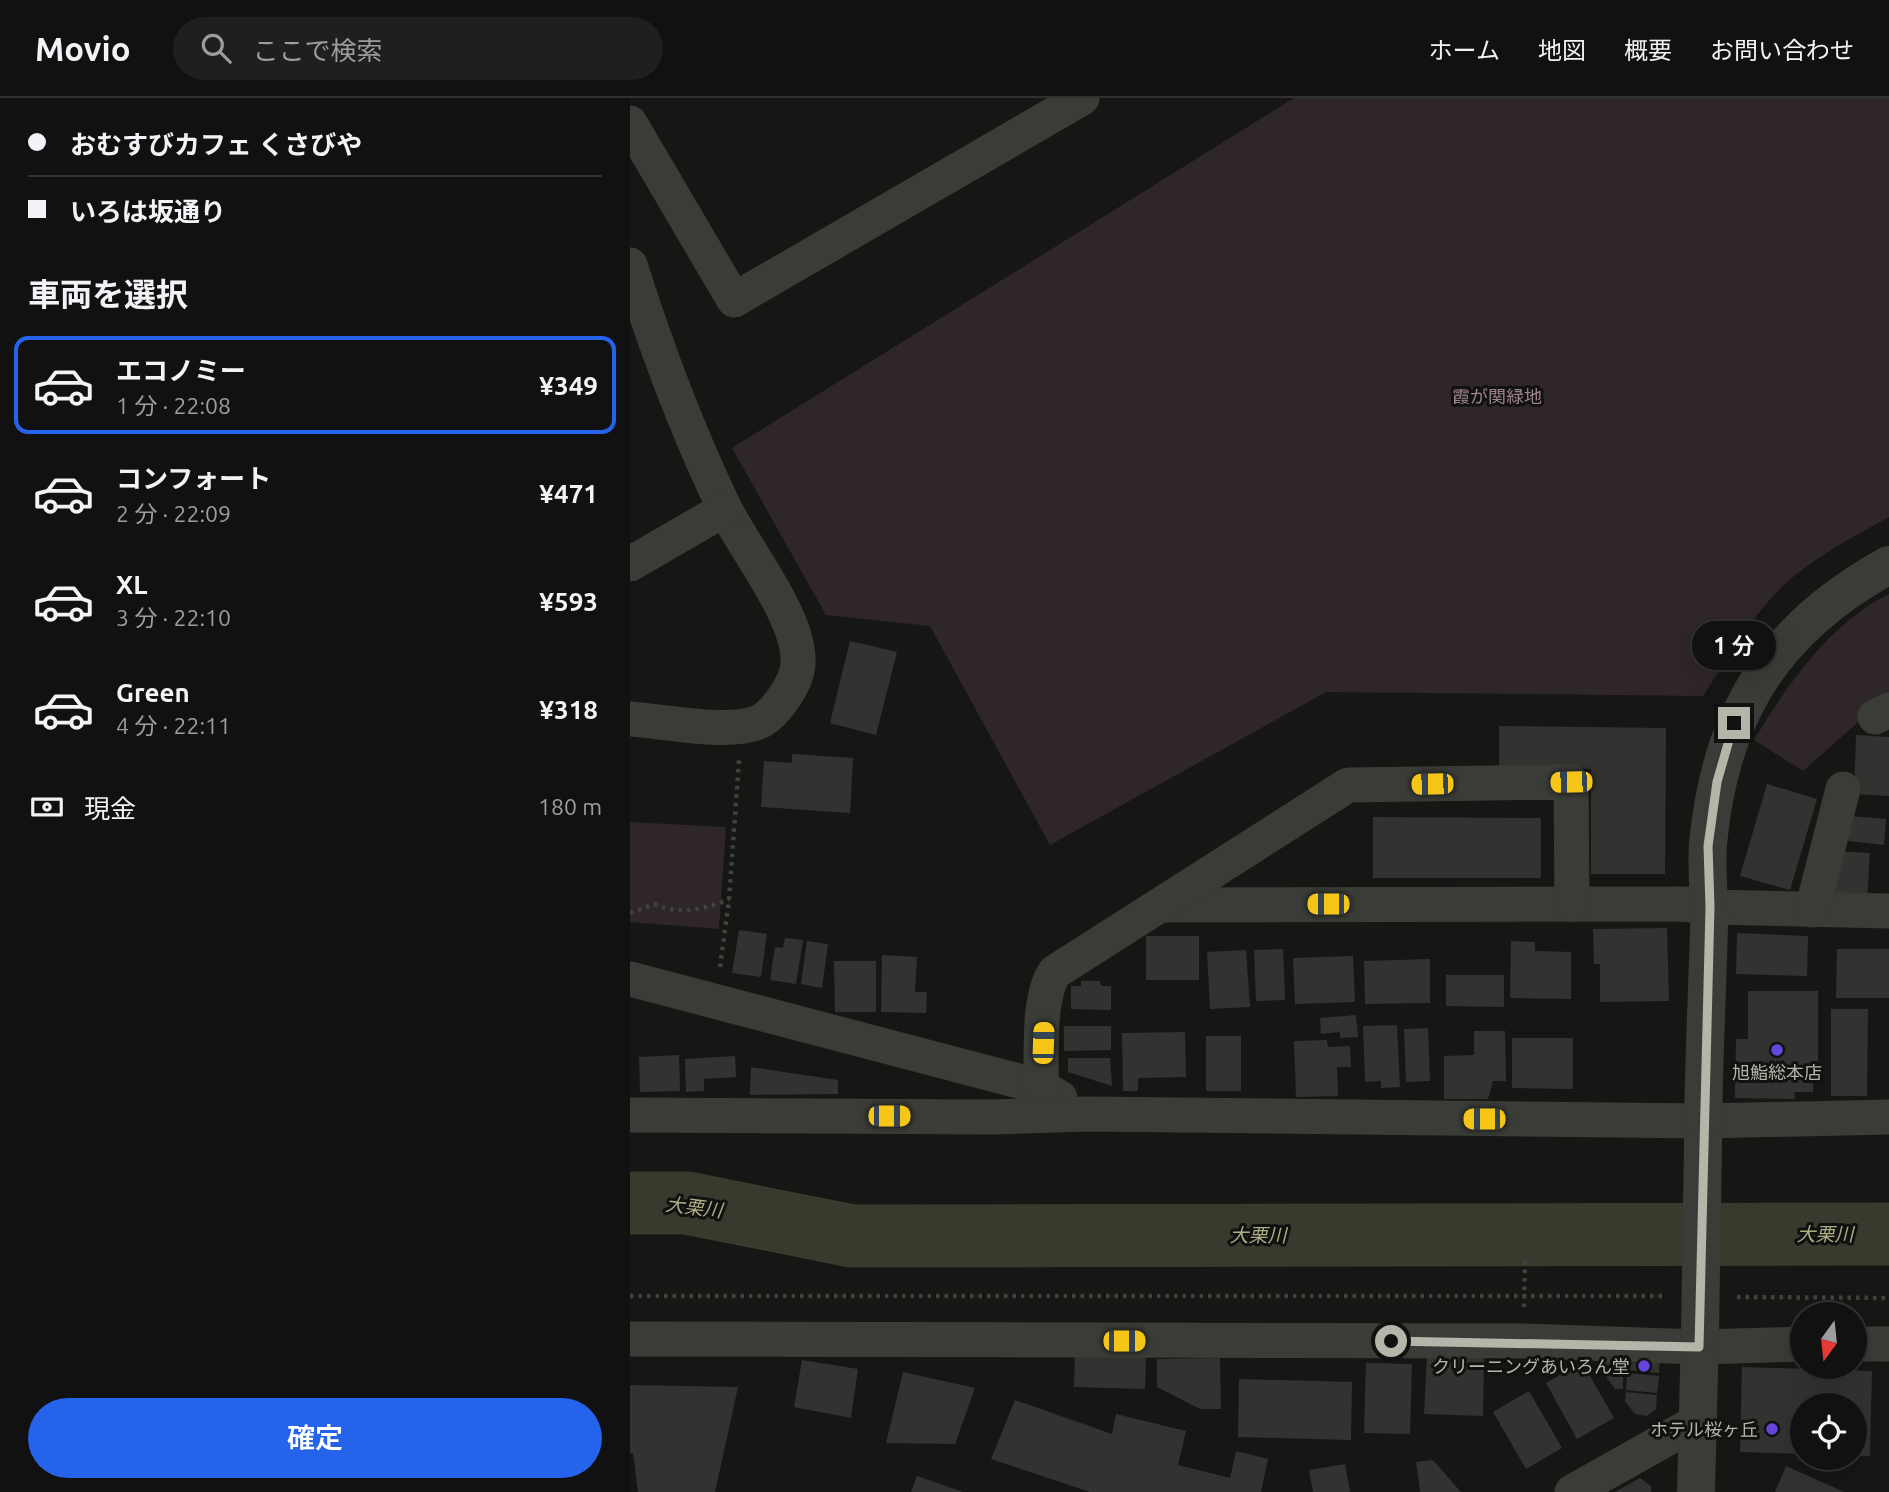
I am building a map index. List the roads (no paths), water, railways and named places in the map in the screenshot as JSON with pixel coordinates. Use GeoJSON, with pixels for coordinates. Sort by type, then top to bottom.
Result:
{"type":"FeatureCollection","features":[{"type":"Feature","properties":{"kind":"street"},"geometry":{"type":"LineString","coordinates":[[630,108],[647,98]]}},
{"type":"Feature","properties":{"kind":"street"},"geometry":{"type":"LineString","coordinates":[[630,123],[734,300],[1066,102]]}},
{"type":"Feature","properties":{"kind":"street"},"geometry":{"type":"LineString","coordinates":[[630,265],[639,327],[725,509],[794,629],[799,666],[786,695],[763,720],[741,727],[630,719]]}},
{"type":"Feature","properties":{"kind":"street"},"geometry":{"type":"LineString","coordinates":[[630,564],[725,509]]}},
{"type":"Feature","properties":{"kind":"street"},"geometry":{"type":"LineString","coordinates":[[1696,1492],[1700,1420],[1703,1133],[1710,907],[1708,846],[1717,782],[1734,723],[1760,674],[1796,632],[1856,583],[1889,565]]}},
{"type":"Feature","properties":{"kind":"street"},"geometry":{"type":"LineString","coordinates":[[1041,1087],[1048,983],[1055,972],[1165,905],[1348,785],[1571,782],[1572,904]]}},
{"type":"Feature","properties":{"kind":"street"},"geometry":{"type":"LineString","coordinates":[[1812,910],[1843,789]]}},
{"type":"Feature","properties":{"kind":"street"},"geometry":{"type":"LineString","coordinates":[[1165,905],[1684,904],[1710,907],[1889,911]]}},
{"type":"Feature","properties":{"kind":"street"},"geometry":{"type":"LineString","coordinates":[[630,979],[1041,1087],[1087,1114]]}},
{"type":"Feature","properties":{"kind":"street"},"geometry":{"type":"LineString","coordinates":[[630,1115],[994,1117],[1087,1114],[1703,1133],[1889,1117]]}},
{"type":"Feature","properties":{"kind":"street"},"geometry":{"type":"LineString","coordinates":[[630,1339],[1699,1340],[1790,1344]]}},
{"type":"Feature","properties":{"kind":"street"},"geometry":{"type":"LineString","coordinates":[[1867,1345],[1889,1344]]}},
{"type":"Feature","properties":{"kind":"street"},"geometry":{"type":"LineString","coordinates":[[1572,1492],[1700,1420]]}},
{"type":"Feature","properties":{"kind":"waterway","name":"大栗川"},"geometry":{"type":"LineString","coordinates":[[630,1203],[687,1203],[852,1236],[1889,1234]]}},
{"type":"Feature","properties":{"kind":"place","name":"旭鮨総本店"},"geometry":{"type":"Point","coordinates":[1777,1050]}},
{"type":"Feature","properties":{"kind":"place","name":"クリーニングあいろん堂"},"geometry":{"type":"Point","coordinates":[1644,1366]}},
{"type":"Feature","properties":{"kind":"place","name":"ホテル桜ヶ丘"},"geometry":{"type":"Point","coordinates":[1772,1429]}},
{"type":"Feature","properties":{"kind":"park label","name":"霞が関緑地"},"geometry":{"type":"Point","coordinates":[1497,396]}}]}
